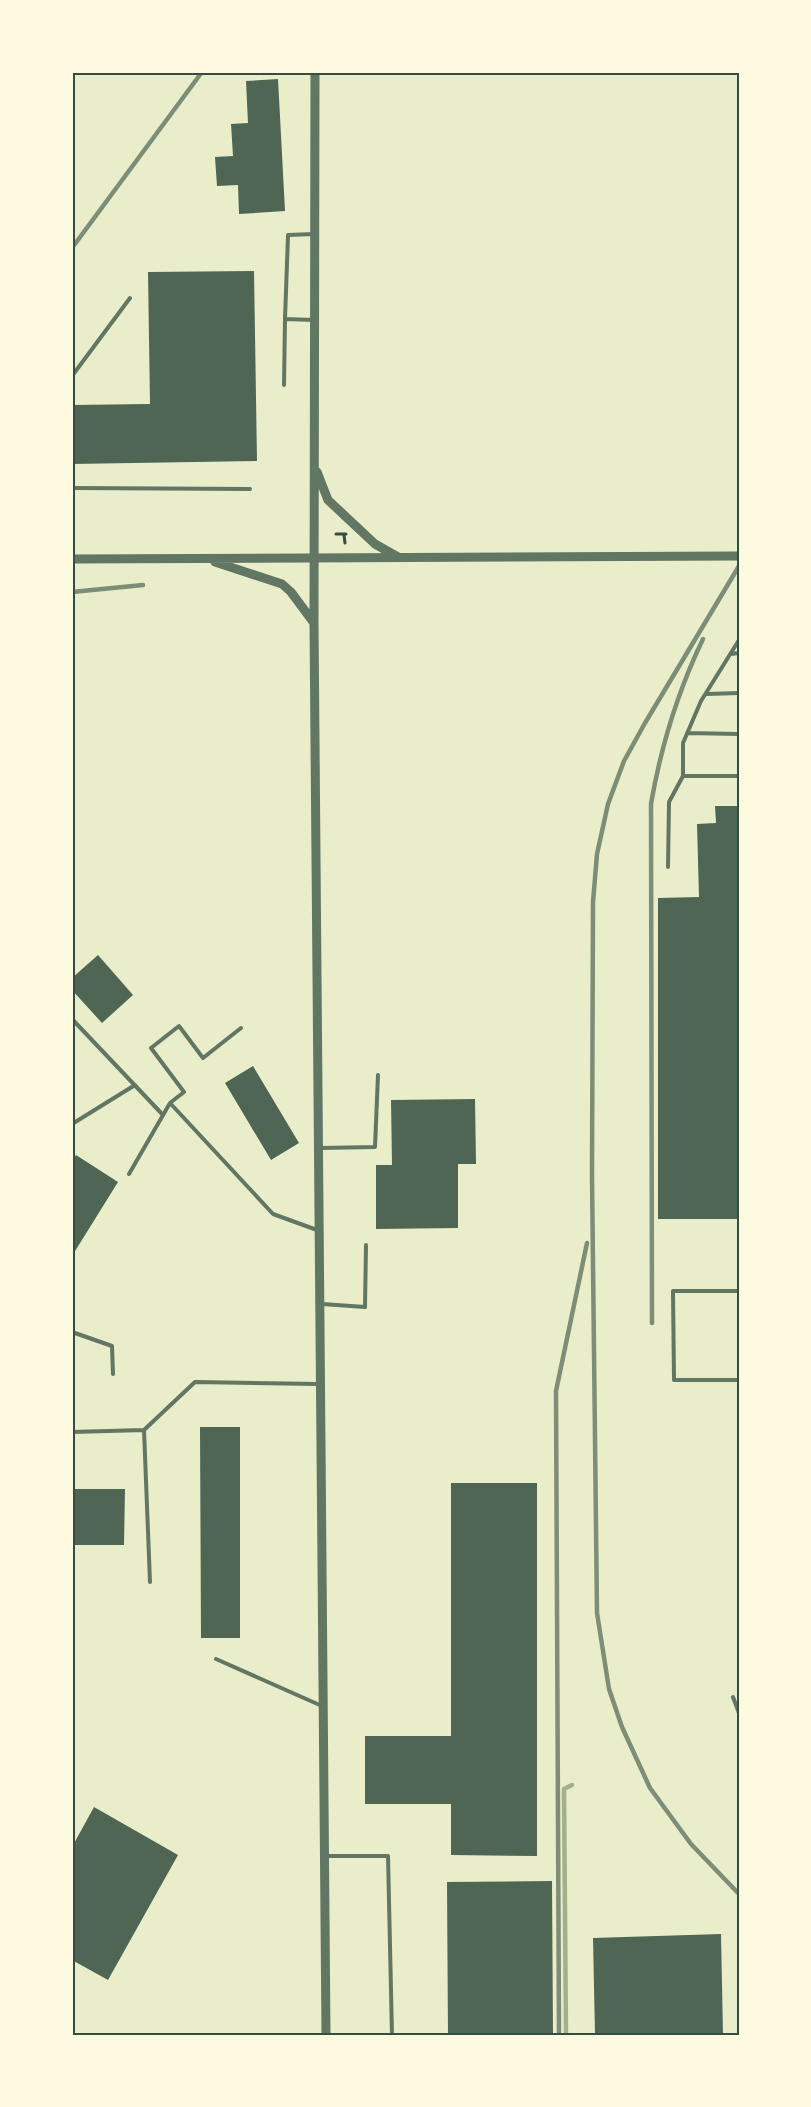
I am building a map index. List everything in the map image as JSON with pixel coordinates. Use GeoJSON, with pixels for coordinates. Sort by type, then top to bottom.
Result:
{"type":"FeatureCollection","features":[{"type":"Feature","properties":{"kind":"street"},"geometry":{"type":"LineString","coordinates":[[315,72],[313,558],[325,1708],[326,2035]]}},
{"type":"Feature","properties":{"kind":"street"},"geometry":{"type":"LineString","coordinates":[[314,452],[322,489],[328,500],[375,544],[400,558]]}},
{"type":"Feature","properties":{"kind":"street"},"geometry":{"type":"LineString","coordinates":[[72,559],[739,556]]}},
{"type":"Feature","properties":{"kind":"street"},"geometry":{"type":"LineString","coordinates":[[192,558],[220,563],[282,584],[291,592],[314,623]]}},
{"type":"Feature","properties":{"kind":"lane"},"geometry":{"type":"LineString","coordinates":[[284,385],[288,235],[315,234]]}},
{"type":"Feature","properties":{"kind":"lane"},"geometry":{"type":"LineString","coordinates":[[72,376],[130,298]]}},
{"type":"Feature","properties":{"kind":"lane"},"geometry":{"type":"LineString","coordinates":[[285,319],[314,320]]}},
{"type":"Feature","properties":{"kind":"lane"},"geometry":{"type":"LineString","coordinates":[[72,488],[250,489]]}},
{"type":"Feature","properties":{"kind":"lane"},"geometry":{"type":"LineString","coordinates":[[668,867],[669,802],[683,776],[683,743],[706,694],[739,640]]}},
{"type":"Feature","properties":{"kind":"lane"},"geometry":{"type":"LineString","coordinates":[[730,654],[739,653]]}},
{"type":"Feature","properties":{"kind":"lane"},"geometry":{"type":"LineString","coordinates":[[706,694],[739,693]]}},
{"type":"Feature","properties":{"kind":"lane"},"geometry":{"type":"LineString","coordinates":[[687,733],[739,734]]}},
{"type":"Feature","properties":{"kind":"lane"},"geometry":{"type":"LineString","coordinates":[[683,776],[739,776]]}},
{"type":"Feature","properties":{"kind":"lane"},"geometry":{"type":"LineString","coordinates":[[72,1020],[163,1114]]}},
{"type":"Feature","properties":{"kind":"lane"},"geometry":{"type":"LineString","coordinates":[[129,1174],[170,1103],[184,1092],[151,1048],[179,1026],[203,1058],[241,1028]]}},
{"type":"Feature","properties":{"kind":"lane"},"geometry":{"type":"LineString","coordinates":[[320,1148],[375,1147],[378,1075]]}},
{"type":"Feature","properties":{"kind":"lane"},"geometry":{"type":"LineString","coordinates":[[72,1124],[135,1085]]}},
{"type":"Feature","properties":{"kind":"lane"},"geometry":{"type":"LineString","coordinates":[[170,1103],[273,1214],[320,1231]]}},
{"type":"Feature","properties":{"kind":"lane"},"geometry":{"type":"LineString","coordinates":[[321,1304],[365,1306],[366,1245]]}},
{"type":"Feature","properties":{"kind":"lane"},"geometry":{"type":"LineString","coordinates":[[739,1291],[674,1291],[674,1380],[739,1380]]}},
{"type":"Feature","properties":{"kind":"lane"},"geometry":{"type":"LineString","coordinates":[[72,1335],[72,1332],[112,1346],[113,1374]]}},
{"type":"Feature","properties":{"kind":"lane"},"geometry":{"type":"LineString","coordinates":[[72,1432],[144,1430],[195,1382],[322,1384]]}},
{"type":"Feature","properties":{"kind":"lane"},"geometry":{"type":"LineString","coordinates":[[144,1430],[150,1582]]}},
{"type":"Feature","properties":{"kind":"lane"},"geometry":{"type":"LineString","coordinates":[[216,1659],[325,1708]]}},
{"type":"Feature","properties":{"kind":"lane"},"geometry":{"type":"LineString","coordinates":[[733,1697],[739,1713]]}},
{"type":"Feature","properties":{"kind":"lane"},"geometry":{"type":"LineString","coordinates":[[326,1857],[388,1857],[392,2035]]}},
{"type":"Feature","properties":{"kind":"path"},"geometry":{"type":"LineString","coordinates":[[345,543],[345,535],[350,530]]}},
{"type":"Feature","properties":{"kind":"path"},"geometry":{"type":"LineString","coordinates":[[336,534],[345,535]]}},
{"type":"Feature","properties":{"kind":"building"},"geometry":{"type":"Polygon","coordinates":[[[278,79],[285,211],[239,214],[238,185],[217,186],[215,157],[233,156],[231,124],[248,123],[246,81],[278,79]]]}},
{"type":"Feature","properties":{"kind":"building"},"geometry":{"type":"Polygon","coordinates":[[[254,271],[257,461],[72,464],[72,405],[150,404],[148,272],[254,271]]]}},
{"type":"Feature","properties":{"kind":"building"},"geometry":{"type":"Polygon","coordinates":[[[715,806],[739,806],[739,1219],[658,1219],[658,898],[699,897],[697,824],[716,823],[715,806]]]}},
{"type":"Feature","properties":{"kind":"building"},"geometry":{"type":"Polygon","coordinates":[[[98,955],[133,995],[102,1023],[72,990],[72,978],[98,955]]]}},
{"type":"Feature","properties":{"kind":"building"},"geometry":{"type":"Polygon","coordinates":[[[253,1066],[299,1143],[271,1160],[225,1083],[253,1066]]]}},
{"type":"Feature","properties":{"kind":"building"},"geometry":{"type":"Polygon","coordinates":[[[475,1099],[476,1164],[458,1164],[458,1228],[376,1229],[376,1165],[392,1165],[391,1100],[475,1099]]]}},
{"type":"Feature","properties":{"kind":"building"},"geometry":{"type":"Polygon","coordinates":[[[76,1155],[118,1182],[72,1256],[72,1161],[76,1155]]]}},
{"type":"Feature","properties":{"kind":"building"},"geometry":{"type":"Polygon","coordinates":[[[200,1427],[240,1427],[240,1638],[201,1638],[200,1427]]]}},
{"type":"Feature","properties":{"kind":"building"},"geometry":{"type":"Polygon","coordinates":[[[451,1483],[537,1483],[537,1856],[451,1855],[451,1804],[365,1804],[365,1736],[451,1736],[451,1483]]]}},
{"type":"Feature","properties":{"kind":"building"},"geometry":{"type":"Polygon","coordinates":[[[74,1489],[125,1489],[124,1545],[73,1545],[74,1489]]]}},
{"type":"Feature","properties":{"kind":"building"},"geometry":{"type":"Polygon","coordinates":[[[94,1807],[178,1855],[108,1980],[72,1960],[72,1847],[94,1807]]]}},
{"type":"Feature","properties":{"kind":"building"},"geometry":{"type":"Polygon","coordinates":[[[552,1881],[553,2035],[448,2035],[447,1882],[552,1881]]]}},
{"type":"Feature","properties":{"kind":"building"},"geometry":{"type":"Polygon","coordinates":[[[721,1934],[723,2035],[595,2035],[593,1938],[721,1934]]]}},
{"type":"Feature","properties":{"kind":"waterway"},"geometry":{"type":"LineString","coordinates":[[566,2035],[564,1789],[572,1785]]}},
{"type":"Feature","properties":{"kind":"railway"},"geometry":{"type":"LineString","coordinates":[[72,248],[202,72]]}},
{"type":"Feature","properties":{"kind":"railway"},"geometry":{"type":"LineString","coordinates":[[739,566],[624,761],[608,804],[597,854],[593,902],[592,1176],[597,1613],[609,1689],[622,1727],[650,1788],[691,1844],[739,1894]]}},
{"type":"Feature","properties":{"kind":"railway"},"geometry":{"type":"LineString","coordinates":[[72,592],[143,585]]}},
{"type":"Feature","properties":{"kind":"railway"},"geometry":{"type":"LineString","coordinates":[[652,1323],[651,804],[671,720],[685,679],[703,639]]}},
{"type":"Feature","properties":{"kind":"railway"},"geometry":{"type":"LineString","coordinates":[[559,2035],[556,1391],[587,1243]]}}]}
